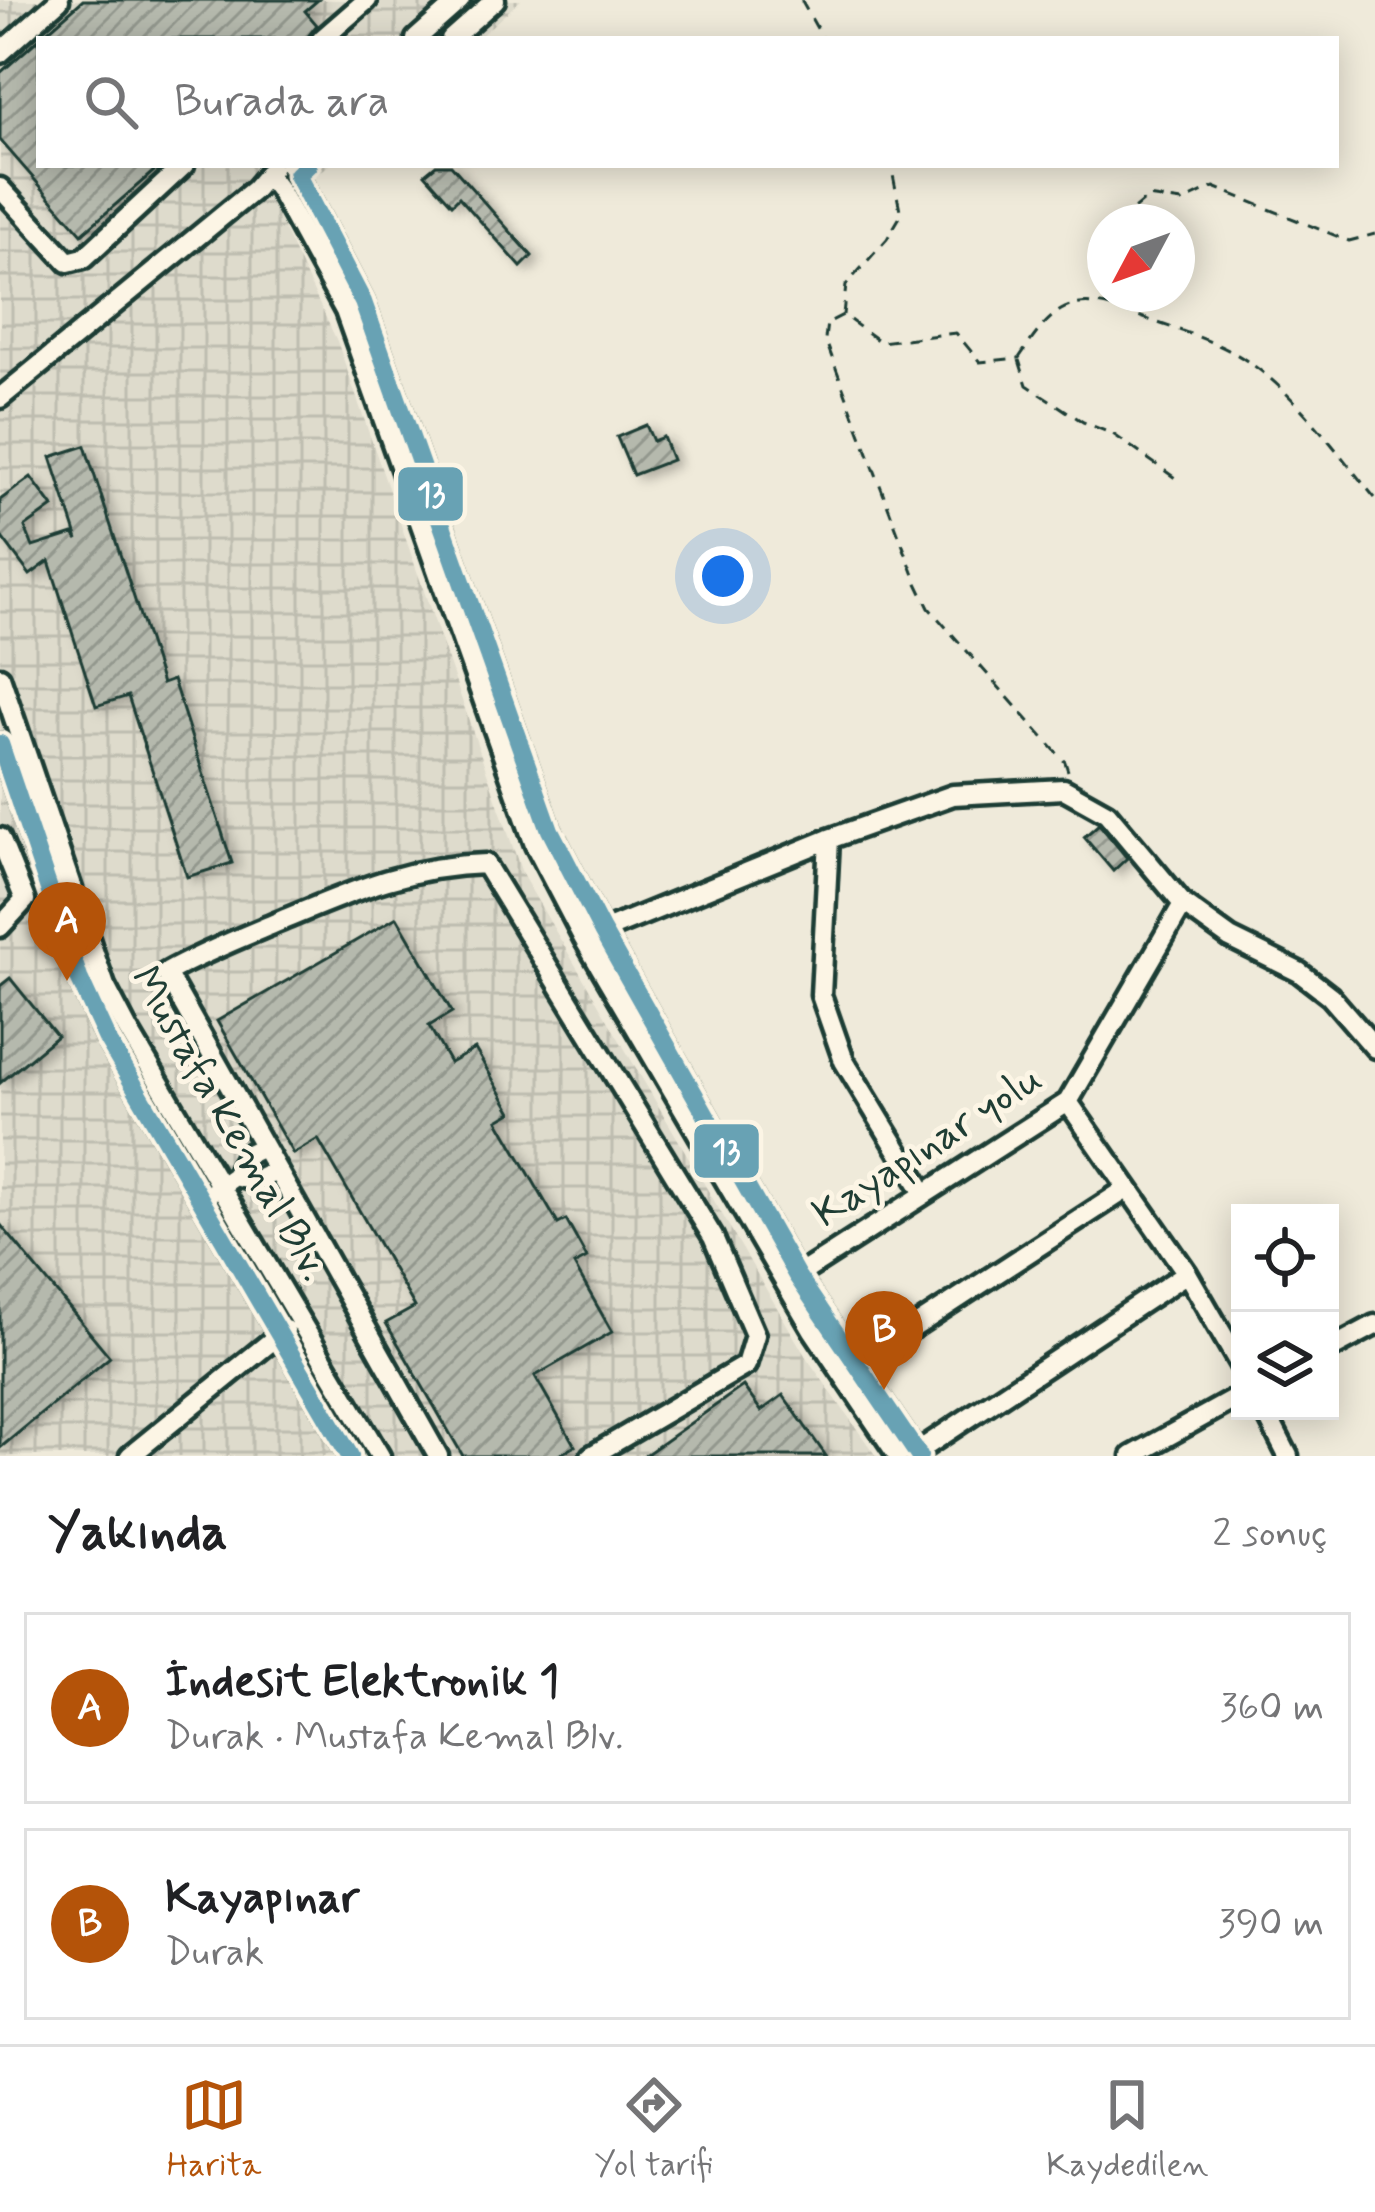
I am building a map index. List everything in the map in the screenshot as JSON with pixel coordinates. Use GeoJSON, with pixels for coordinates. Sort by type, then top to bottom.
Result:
{"type":"FeatureCollection","features":[{"type":"Feature","properties":{"kind":"street"},"geometry":{"type":"LineString","coordinates":[[0,51],[59,0]]}},
{"type":"Feature","properties":{"kind":"street"},"geometry":{"type":"LineString","coordinates":[[325,36],[367,0]]}},
{"type":"Feature","properties":{"kind":"street"},"geometry":{"type":"LineString","coordinates":[[419,36],[460,0]]}},
{"type":"Feature","properties":{"kind":"street"},"geometry":{"type":"LineString","coordinates":[[454,36],[495,0]]}},
{"type":"Feature","properties":{"kind":"street"},"geometry":{"type":"LineString","coordinates":[[0,188],[68,262],[84,258],[181,168]]}},
{"type":"Feature","properties":{"kind":"street"},"geometry":{"type":"LineString","coordinates":[[0,398],[269,180],[298,168],[363,302],[550,830],[592,935],[813,1330],[911,1455]]}},
{"type":"Feature","properties":{"kind":"street"},"geometry":{"type":"LineString","coordinates":[[269,180],[345,310],[535,845],[911,1455]]}},
{"type":"Feature","properties":{"kind":"street","name":"Mustafa Kemal Blv."},"geometry":{"type":"LineString","coordinates":[[0,677],[106,986],[128,1030],[228,1181],[300,1323],[380,1456]]}},
{"type":"Feature","properties":{"kind":"street","name":"Mustafa Kemal Blv."},"geometry":{"type":"LineString","coordinates":[[2,756],[7,786],[107,1040],[350,1456]]}},
{"type":"Feature","properties":{"kind":"street"},"geometry":{"type":"LineString","coordinates":[[592,935],[829,839],[953,795],[1064,789],[1107,813],[1183,904],[1230,938],[1299,972],[1330,996],[1375,1048]]}},
{"type":"Feature","properties":{"kind":"street"},"geometry":{"type":"LineString","coordinates":[[0,838],[25,901],[0,928]]}},
{"type":"Feature","properties":{"kind":"street"},"geometry":{"type":"LineString","coordinates":[[829,839],[821,995],[844,1061],[924,1192]]}},
{"type":"Feature","properties":{"kind":"street"},"geometry":{"type":"LineString","coordinates":[[438,1456],[166,973],[376,881],[484,864],[713,1237],[755,1335],[746,1365],[591,1456]]}},
{"type":"Feature","properties":{"kind":"street","name":"Kayapınar yolu"},"geometry":{"type":"LineString","coordinates":[[797,1276],[1068,1102],[1183,904]]}},
{"type":"Feature","properties":{"kind":"street"},"geometry":{"type":"LineString","coordinates":[[1068,1102],[1187,1273],[1231,1349]]}},
{"type":"Feature","properties":{"kind":"street"},"geometry":{"type":"LineString","coordinates":[[201,1198],[228,1181],[246,1155],[263,1148]]}},
{"type":"Feature","properties":{"kind":"street"},"geometry":{"type":"LineString","coordinates":[[228,1181],[255,1180],[276,1172]]}},
{"type":"Feature","properties":{"kind":"street"},"geometry":{"type":"LineString","coordinates":[[856,1365],[1128,1188]]}},
{"type":"Feature","properties":{"kind":"street"},"geometry":{"type":"LineString","coordinates":[[911,1455],[1187,1273]]}},
{"type":"Feature","properties":{"kind":"street"},"geometry":{"type":"LineString","coordinates":[[130,1456],[278,1334],[300,1323]]}},
{"type":"Feature","properties":{"kind":"street"},"geometry":{"type":"LineString","coordinates":[[1339,1344],[1375,1325]]}},
{"type":"Feature","properties":{"kind":"street"},"geometry":{"type":"LineString","coordinates":[[1132,1456],[1231,1401]]}},
{"type":"Feature","properties":{"kind":"street"},"geometry":{"type":"LineString","coordinates":[[1270,1420],[1288,1456]]}},
{"type":"Feature","properties":{"kind":"path"},"geometry":{"type":"LineString","coordinates":[[801,0],[821,36]]}},
{"type":"Feature","properties":{"kind":"path"},"geometry":{"type":"LineString","coordinates":[[843,315],[846,285],[887,239],[901,215],[892,168]]}},
{"type":"Feature","properties":{"kind":"path"},"geometry":{"type":"LineString","coordinates":[[1140,204],[1148,197],[1182,202],[1214,187],[1349,241],[1375,234]]}},
{"type":"Feature","properties":{"kind":"path"},"geometry":{"type":"LineString","coordinates":[[843,315],[880,342],[956,333],[980,362],[1019,358],[1044,324],[1064,308],[1083,303],[1112,306],[1202,339],[1250,363],[1297,405],[1375,498]]}},
{"type":"Feature","properties":{"kind":"path"},"geometry":{"type":"LineString","coordinates":[[843,315],[827,323],[825,339],[929,608],[1065,762],[1076,796]]}},
{"type":"Feature","properties":{"kind":"path"},"geometry":{"type":"LineString","coordinates":[[1019,358],[1027,385],[1083,422],[1113,434],[1178,480]]}},
{"type":"Feature","properties":{"kind":"shaded area"},"geometry":{"type":"Polygon","coordinates":[[[0,0],[521,0],[480,36],[36,36],[36,168],[325,168],[274,209],[337,341],[523,876],[806,1357],[876,1456],[0,1456],[0,0]]]}},
{"type":"Feature","properties":{"kind":"building"},"geometry":{"type":"Polygon","coordinates":[[[83,0],[318,0],[305,11],[317,25],[308,36],[42,36],[83,0]]]}},
{"type":"Feature","properties":{"kind":"building"},"geometry":{"type":"Polygon","coordinates":[[[36,41],[36,168],[158,168],[82,234],[0,140],[0,73],[36,41]]]}},
{"type":"Feature","properties":{"kind":"building"},"geometry":{"type":"Polygon","coordinates":[[[432,168],[454,168],[532,256],[521,267],[459,197],[452,204],[425,174],[432,168]]]}},
{"type":"Feature","properties":{"kind":"building"},"geometry":{"type":"Polygon","coordinates":[[[646,425],[653,441],[663,437],[672,460],[633,475],[617,437],[646,425]]]}},
{"type":"Feature","properties":{"kind":"building"},"geometry":{"type":"Polygon","coordinates":[[[85,446],[162,684],[173,680],[232,863],[187,877],[128,696],[96,706],[49,561],[30,575],[0,535],[0,500],[31,477],[53,507],[25,527],[33,547],[73,534],[78,540],[51,457],[85,446]]]}},
{"type":"Feature","properties":{"kind":"building"},"geometry":{"type":"Polygon","coordinates":[[[1099,824],[1127,858],[1113,871],[1084,837],[1099,824]]]}},
{"type":"Feature","properties":{"kind":"building"},"geometry":{"type":"Polygon","coordinates":[[[397,917],[452,1012],[429,1026],[450,1063],[475,1049],[512,1112],[498,1120],[558,1224],[566,1220],[587,1258],[574,1265],[612,1332],[535,1376],[575,1446],[557,1456],[463,1456],[386,1323],[415,1307],[318,1139],[293,1154],[217,1021],[397,917]]]}},
{"type":"Feature","properties":{"kind":"building"},"geometry":{"type":"Polygon","coordinates":[[[10,978],[57,1036],[0,1083],[0,986],[10,978]]]}},
{"type":"Feature","properties":{"kind":"building"},"geometry":{"type":"Polygon","coordinates":[[[0,1224],[110,1357],[0,1448],[0,1224]]]}},
{"type":"Feature","properties":{"kind":"building"},"geometry":{"type":"Polygon","coordinates":[[[743,1386],[761,1411],[783,1395],[826,1456],[644,1456],[743,1386]]]}},
{"type":"Feature","properties":{"kind":"transit line","name":"13"},"geometry":{"type":"LineString","coordinates":[[305,168],[297,175],[363,302],[550,830],[797,1276],[919,1456]]}},
{"type":"Feature","properties":{"kind":"transit line","name":"13"},"geometry":{"type":"LineString","coordinates":[[0,744],[79,978],[107,1039],[350,1456]]}},
{"type":"Feature","properties":{"kind":"place","name":"İndesit Elektronik 1"},"geometry":{"type":"Point","coordinates":[67,981]}},
{"type":"Feature","properties":{"kind":"place","name":"Kayapınar"},"geometry":{"type":"Point","coordinates":[884,1390]}}]}
